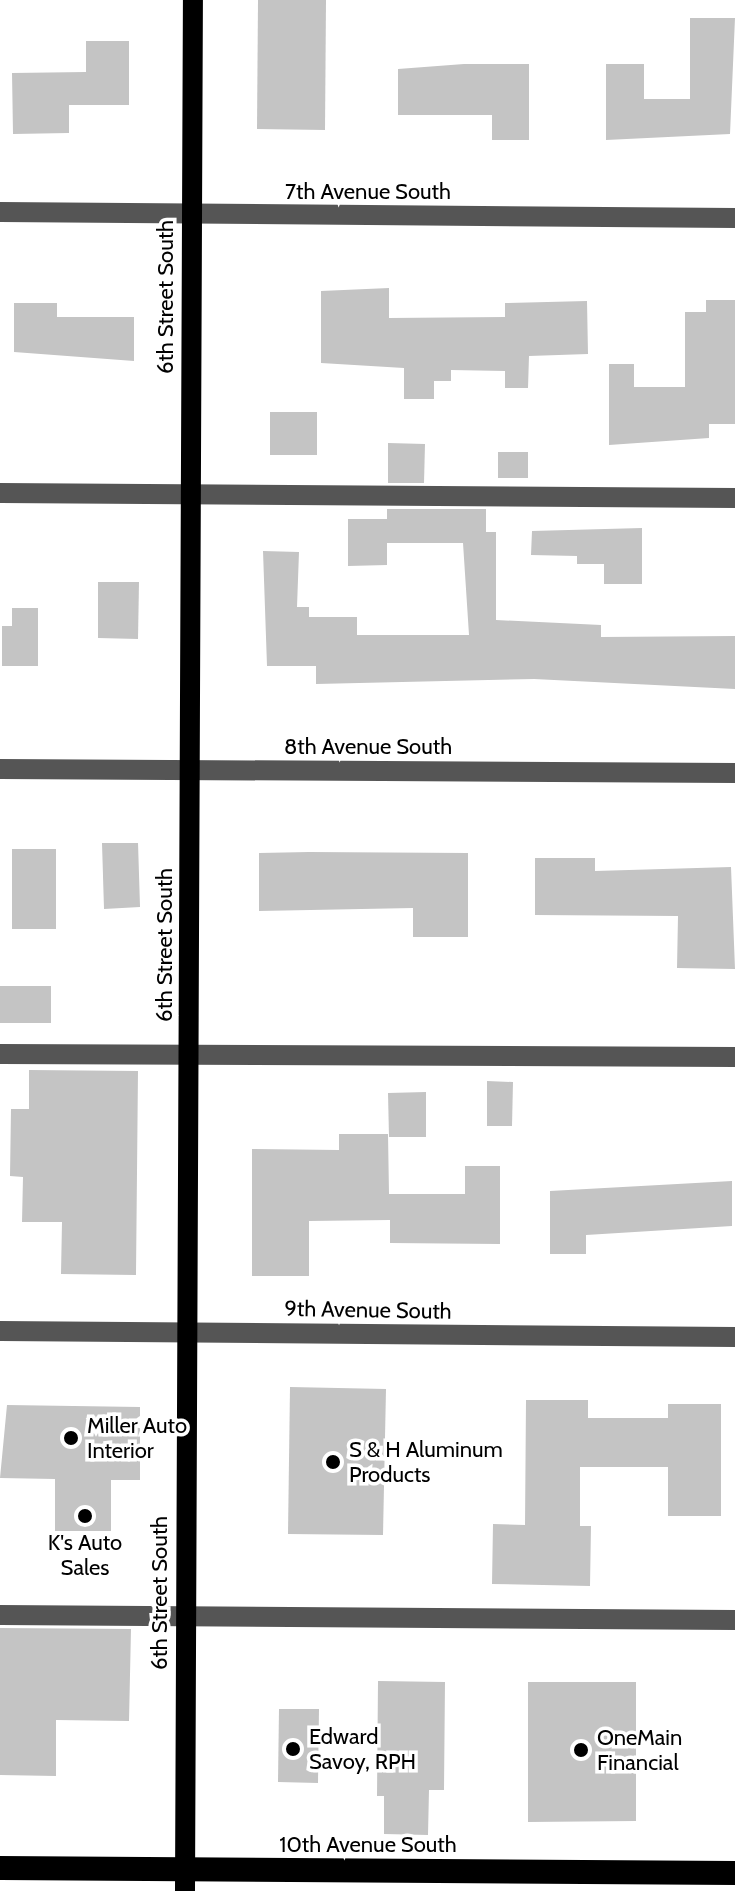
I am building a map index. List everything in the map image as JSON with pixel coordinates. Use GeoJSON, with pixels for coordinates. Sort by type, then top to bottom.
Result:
{"type":"FeatureCollection","features":[{"type":"Feature","properties":{"kind":"highway","name":"10th Avenue South"},"geometry":{"type":"LineString","coordinates":[[0,1868],[185,1881],[735,1873]]}},
{"type":"Feature","properties":{"kind":"main road","name":"6th Street South"},"geometry":{"type":"LineString","coordinates":[[185,1881],[183,1617],[193,0]]}},
{"type":"Feature","properties":{"kind":"street","name":"7th Avenue South"},"geometry":{"type":"LineString","coordinates":[[0,212],[735,218]]}},
{"type":"Feature","properties":{"kind":"street"},"geometry":{"type":"LineString","coordinates":[[0,493],[735,498]]}},
{"type":"Feature","properties":{"kind":"street","name":"8th Avenue South"},"geometry":{"type":"LineString","coordinates":[[0,769],[735,773]]}},
{"type":"Feature","properties":{"kind":"street"},"geometry":{"type":"LineString","coordinates":[[0,1054],[735,1057]]}},
{"type":"Feature","properties":{"kind":"street","name":"9th Avenue South"},"geometry":{"type":"LineString","coordinates":[[0,1331],[735,1337]]}},
{"type":"Feature","properties":{"kind":"street"},"geometry":{"type":"LineString","coordinates":[[0,1615],[735,1620]]}},
{"type":"Feature","properties":{"kind":"building"},"geometry":{"type":"Polygon","coordinates":[[[258,0],[326,0],[325,130],[257,129],[258,0]]]}},
{"type":"Feature","properties":{"kind":"building"},"geometry":{"type":"Polygon","coordinates":[[[690,18],[735,18],[730,134],[606,140],[606,64],[644,64],[644,99],[690,99],[690,18]]]}},
{"type":"Feature","properties":{"kind":"building"},"geometry":{"type":"Polygon","coordinates":[[[86,41],[129,41],[129,105],[69,105],[69,133],[13,134],[12,73],[86,72],[86,41]]]}},
{"type":"Feature","properties":{"kind":"building"},"geometry":{"type":"Polygon","coordinates":[[[464,64],[529,64],[529,140],[492,140],[492,115],[398,115],[398,69],[464,64]]]}},
{"type":"Feature","properties":{"kind":"building"},"geometry":{"type":"Polygon","coordinates":[[[389,288],[389,318],[505,317],[505,303],[587,301],[588,354],[529,356],[528,388],[505,388],[505,371],[451,370],[451,381],[434,381],[434,399],[404,399],[404,368],[321,363],[321,291],[389,288]]]}},
{"type":"Feature","properties":{"kind":"building"},"geometry":{"type":"Polygon","coordinates":[[[706,300],[735,300],[735,424],[709,424],[709,438],[609,445],[609,364],[634,364],[634,387],[685,387],[685,312],[706,312],[706,300]]]}},
{"type":"Feature","properties":{"kind":"building"},"geometry":{"type":"Polygon","coordinates":[[[14,303],[57,303],[57,317],[134,317],[134,361],[14,352],[14,303]]]}},
{"type":"Feature","properties":{"kind":"building"},"geometry":{"type":"Polygon","coordinates":[[[270,412],[317,412],[317,455],[270,455],[270,412]]]}},
{"type":"Feature","properties":{"kind":"building"},"geometry":{"type":"Polygon","coordinates":[[[388,443],[425,444],[424,483],[388,483],[388,443]]]}},
{"type":"Feature","properties":{"kind":"building"},"geometry":{"type":"Polygon","coordinates":[[[498,452],[528,452],[528,478],[498,478],[498,452]]]}},
{"type":"Feature","properties":{"kind":"building"},"geometry":{"type":"Polygon","coordinates":[[[387,509],[486,509],[486,532],[496,532],[496,620],[601,625],[601,637],[735,636],[735,689],[534,679],[316,684],[316,666],[267,666],[263,551],[299,552],[297,607],[309,607],[309,617],[357,617],[357,635],[469,635],[463,543],[387,543],[387,565],[348,566],[348,519],[387,519],[387,509]]]}},
{"type":"Feature","properties":{"kind":"building"},"geometry":{"type":"Polygon","coordinates":[[[642,528],[642,584],[604,584],[604,564],[577,564],[577,556],[531,555],[532,531],[642,528]]]}},
{"type":"Feature","properties":{"kind":"building"},"geometry":{"type":"Polygon","coordinates":[[[98,582],[139,582],[138,639],[98,638],[98,582]]]}},
{"type":"Feature","properties":{"kind":"building"},"geometry":{"type":"Polygon","coordinates":[[[12,608],[38,608],[38,666],[2,666],[2,626],[12,626],[12,608]]]}},
{"type":"Feature","properties":{"kind":"building"},"geometry":{"type":"Polygon","coordinates":[[[102,843],[138,843],[140,907],[104,909],[102,843]]]}},
{"type":"Feature","properties":{"kind":"building"},"geometry":{"type":"Polygon","coordinates":[[[12,849],[56,849],[56,929],[12,929],[12,849]]]}},
{"type":"Feature","properties":{"kind":"building"},"geometry":{"type":"Polygon","coordinates":[[[259,853],[468,853],[468,937],[413,937],[413,908],[259,911],[259,853]]]}},
{"type":"Feature","properties":{"kind":"building"},"geometry":{"type":"Polygon","coordinates":[[[535,858],[595,858],[595,871],[731,867],[735,969],[677,968],[678,916],[535,915],[535,858]]]}},
{"type":"Feature","properties":{"kind":"building"},"geometry":{"type":"Polygon","coordinates":[[[0,986],[51,986],[51,1023],[0,1023],[0,986]]]}},
{"type":"Feature","properties":{"kind":"building"},"geometry":{"type":"Polygon","coordinates":[[[29,1070],[138,1071],[136,1275],[61,1274],[62,1222],[22,1222],[23,1177],[10,1176],[11,1109],[29,1109],[29,1070]]]}},
{"type":"Feature","properties":{"kind":"building"},"geometry":{"type":"Polygon","coordinates":[[[487,1081],[513,1082],[512,1126],[487,1126],[487,1081]]]}},
{"type":"Feature","properties":{"kind":"building"},"geometry":{"type":"Polygon","coordinates":[[[426,1092],[426,1137],[389,1137],[388,1093],[426,1092]]]}},
{"type":"Feature","properties":{"kind":"building"},"geometry":{"type":"Polygon","coordinates":[[[339,1134],[388,1134],[389,1194],[465,1194],[465,1166],[500,1166],[500,1244],[390,1243],[390,1220],[309,1221],[309,1276],[252,1276],[252,1149],[339,1150],[339,1134]]]}},
{"type":"Feature","properties":{"kind":"building"},"geometry":{"type":"Polygon","coordinates":[[[732,1181],[732,1226],[586,1235],[586,1254],[550,1254],[550,1191],[732,1181]]]}},
{"type":"Feature","properties":{"kind":"building"},"geometry":{"type":"Polygon","coordinates":[[[290,1387],[386,1389],[383,1535],[288,1534],[290,1387]]]}},
{"type":"Feature","properties":{"kind":"building"},"geometry":{"type":"Polygon","coordinates":[[[526,1400],[588,1400],[588,1418],[668,1418],[668,1404],[721,1404],[721,1516],[668,1516],[668,1467],[580,1467],[580,1526],[591,1526],[590,1586],[492,1584],[493,1524],[525,1525],[526,1400]]]}},
{"type":"Feature","properties":{"kind":"building"},"geometry":{"type":"Polygon","coordinates":[[[7,1405],[140,1407],[140,1480],[111,1480],[111,1531],[55,1531],[55,1479],[0,1478],[7,1405]]]}},
{"type":"Feature","properties":{"kind":"building"},"geometry":{"type":"Polygon","coordinates":[[[0,1628],[131,1629],[129,1721],[56,1720],[56,1776],[0,1775],[0,1628]]]}},
{"type":"Feature","properties":{"kind":"building"},"geometry":{"type":"Polygon","coordinates":[[[378,1681],[445,1682],[444,1790],[429,1790],[428,1835],[384,1834],[384,1796],[377,1796],[378,1681]]]}},
{"type":"Feature","properties":{"kind":"building"},"geometry":{"type":"Polygon","coordinates":[[[528,1682],[636,1682],[636,1821],[528,1822],[528,1682]]]}},
{"type":"Feature","properties":{"kind":"building"},"geometry":{"type":"Polygon","coordinates":[[[279,1709],[319,1709],[318,1783],[278,1782],[279,1709]]]}},
{"type":"Feature","properties":{"kind":"place","name":"Miller Auto Interior"},"geometry":{"type":"Point","coordinates":[71,1438]}},
{"type":"Feature","properties":{"kind":"place","name":"S & H Aluminum Products"},"geometry":{"type":"Point","coordinates":[333,1462]}},
{"type":"Feature","properties":{"kind":"place","name":"K's Auto Sales"},"geometry":{"type":"Point","coordinates":[85,1516]}},
{"type":"Feature","properties":{"kind":"place","name":"Edward Savoy, RPH"},"geometry":{"type":"Point","coordinates":[293,1749]}},
{"type":"Feature","properties":{"kind":"place","name":"OneMain Financial"},"geometry":{"type":"Point","coordinates":[581,1750]}}]}
